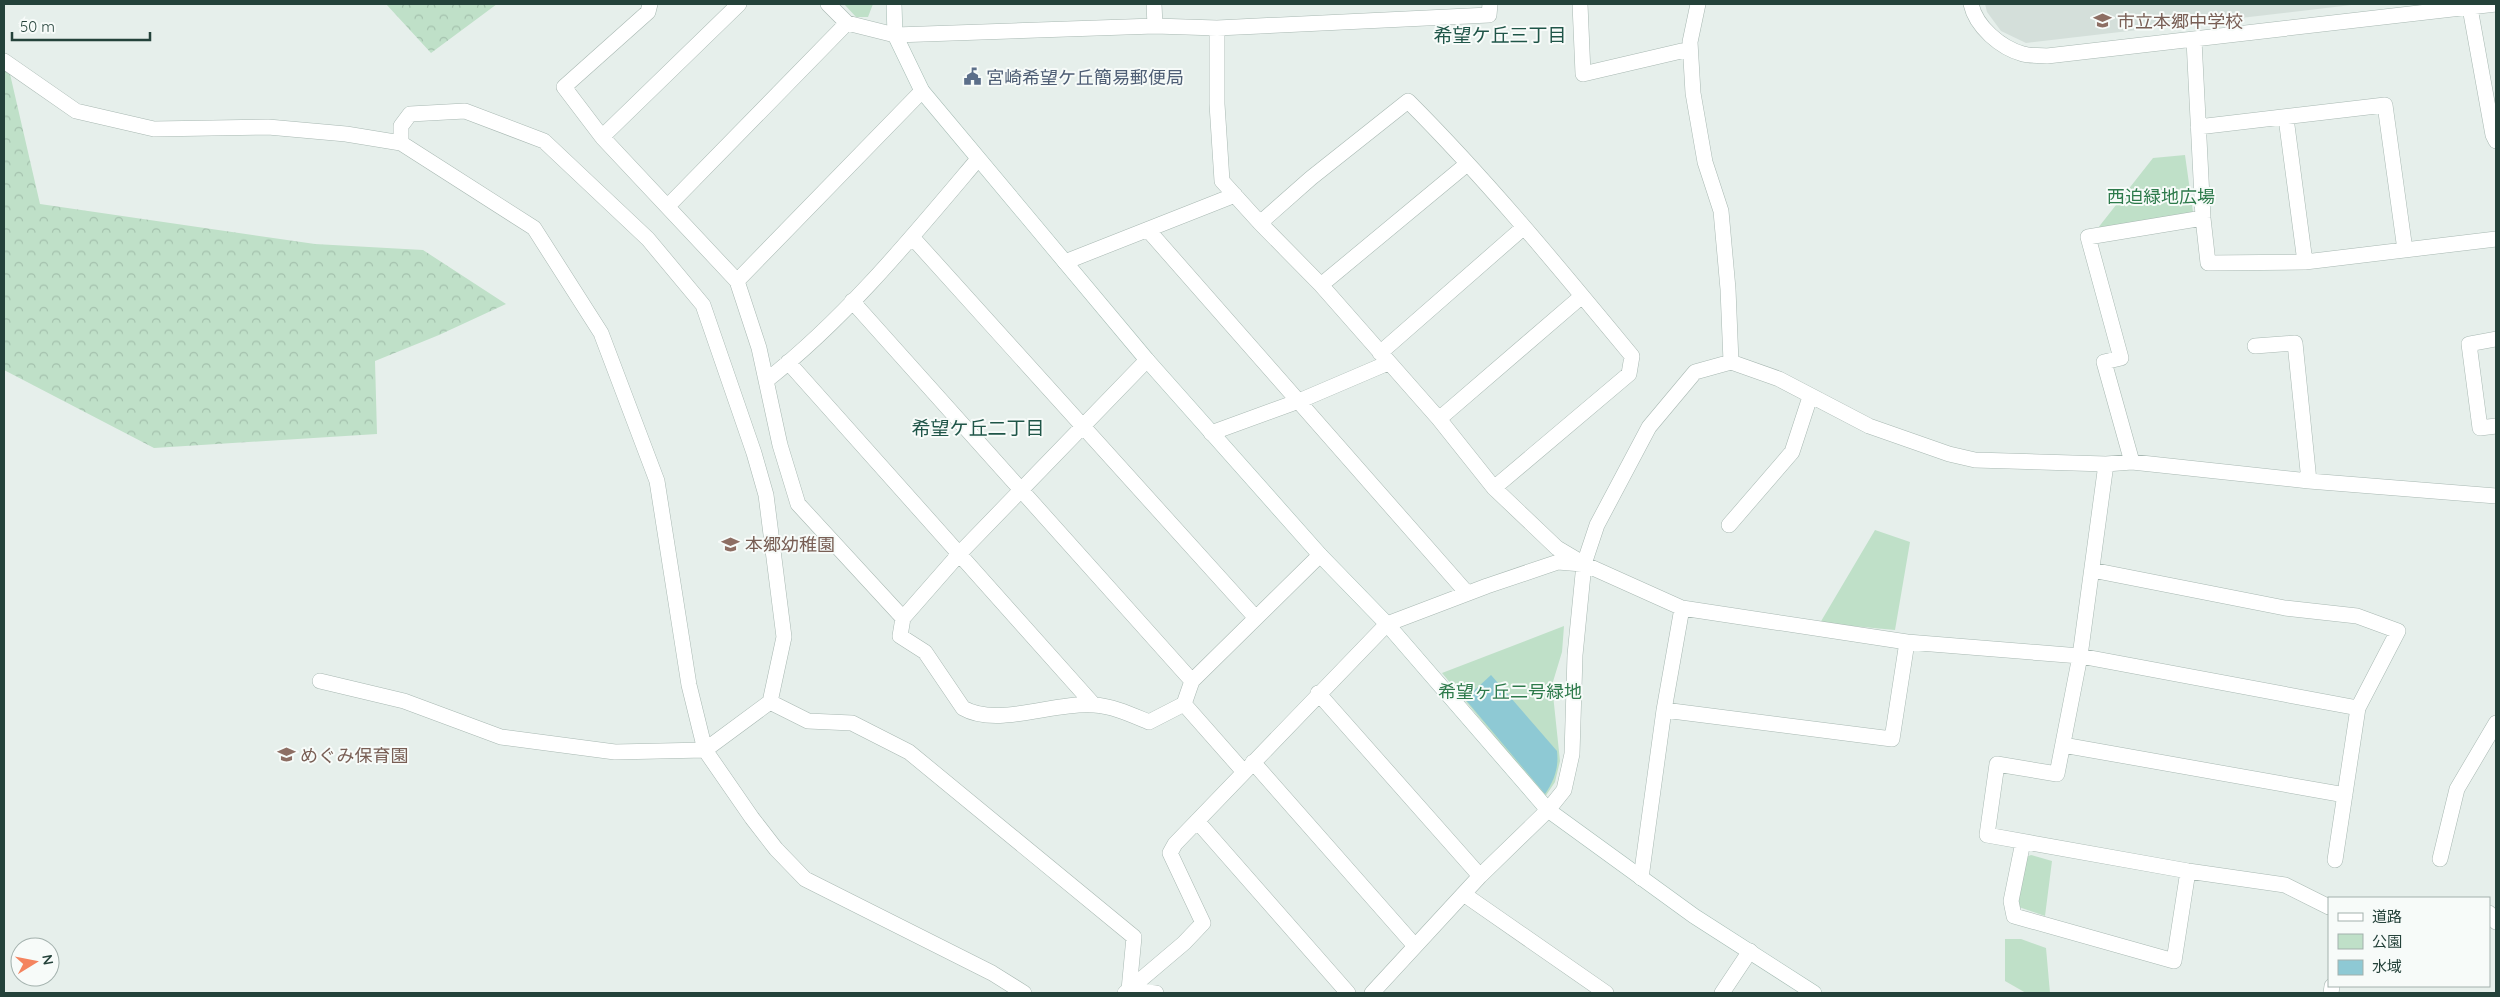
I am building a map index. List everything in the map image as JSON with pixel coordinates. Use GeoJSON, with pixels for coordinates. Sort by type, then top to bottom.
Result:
{"type":"FeatureCollection","features":[{"type":"Feature","properties":{"kind":"street"},"geometry":{"type":"LineString","coordinates":[[650,4],[648,12],[564,87],[602,137],[737,281],[748,312],[767,380],[780,445],[798,504],[903,618]]}},
{"type":"Feature","properties":{"kind":"street"},"geometry":{"type":"LineString","coordinates":[[602,137],[740,4]]}},
{"type":"Feature","properties":{"kind":"street"},"geometry":{"type":"LineString","coordinates":[[828,4],[847,23],[895,36],[1155,26],[1217,28],[1489,15],[1490,4]]}},
{"type":"Feature","properties":{"kind":"street"},"geometry":{"type":"LineString","coordinates":[[894,4],[895,36],[922,91],[1147,360],[1320,555],[1387,624],[1548,810],[1694,916],[1814,993]]}},
{"type":"Feature","properties":{"kind":"street"},"geometry":{"type":"LineString","coordinates":[[1154,4],[1155,26]]}},
{"type":"Feature","properties":{"kind":"street"},"geometry":{"type":"LineString","coordinates":[[1580,4],[1583,74],[1690,49]]}},
{"type":"Feature","properties":{"kind":"street"},"geometry":{"type":"LineString","coordinates":[[1698,4],[1690,49],[1692,93],[1705,162],[1721,212],[1728,288],[1731,362]]}},
{"type":"Feature","properties":{"kind":"street"},"geometry":{"type":"LineString","coordinates":[[1971,4],[1972,10],[1986,32],[2023,54],[2047,56],[2496,4]]}},
{"type":"Feature","properties":{"kind":"street"},"geometry":{"type":"LineString","coordinates":[[2470,8],[2493,135],[2496,141]]}},
{"type":"Feature","properties":{"kind":"street"},"geometry":{"type":"LineString","coordinates":[[668,206],[847,23]]}},
{"type":"Feature","properties":{"kind":"street"},"geometry":{"type":"LineString","coordinates":[[1217,28],[1217,104],[1222,181],[1321,285],[1439,419],[1494,488],[1557,548],[1584,564],[1682,608],[1907,642],[2080,656],[2358,708]]}},
{"type":"Feature","properties":{"kind":"street"},"geometry":{"type":"LineString","coordinates":[[2194,40],[2203,218],[2208,263],[2305,262],[2496,239]]}},
{"type":"Feature","properties":{"kind":"street"},"geometry":{"type":"LineString","coordinates":[[4,61],[76,111],[154,129],[268,128],[346,134],[401,143],[534,228],[601,332],[657,481],[689,685],[705,750],[764,834],[805,879],[992,973],[1024,993]]}},
{"type":"Feature","properties":{"kind":"street"},"geometry":{"type":"LineString","coordinates":[[737,281],[922,91]]}},
{"type":"Feature","properties":{"kind":"street"},"geometry":{"type":"LineString","coordinates":[[1260,223],[1311,178],[1408,101],[1524,227],[1632,356],[1629,374],[1494,488]]}},
{"type":"Feature","properties":{"kind":"street"},"geometry":{"type":"LineString","coordinates":[[2198,127],[2385,105],[2405,250]]}},
{"type":"Feature","properties":{"kind":"street"},"geometry":{"type":"LineString","coordinates":[[320,681],[404,701],[501,737],[616,752],[705,750],[770,702],[784,637],[766,495],[703,305],[648,240],[544,141],[465,111],[410,114],[401,126],[401,143]]}},
{"type":"Feature","properties":{"kind":"street"},"geometry":{"type":"LineString","coordinates":[[2286,118],[2305,262]]}},
{"type":"Feature","properties":{"kind":"street"},"geometry":{"type":"LineString","coordinates":[[767,380],[852,301],[912,237],[978,158]]}},
{"type":"Feature","properties":{"kind":"street"},"geometry":{"type":"LineString","coordinates":[[1321,285],[1467,164]]}},
{"type":"Feature","properties":{"kind":"street"},"geometry":{"type":"LineString","coordinates":[[1065,262],[1235,195]]}},
{"type":"Feature","properties":{"kind":"street"},"geometry":{"type":"LineString","coordinates":[[2132,462],[2104,362],[2121,358],[2088,237],[2203,218]]}},
{"type":"Feature","properties":{"kind":"street"},"geometry":{"type":"LineString","coordinates":[[1211,433],[1298,401],[1384,358],[1524,227]]}},
{"type":"Feature","properties":{"kind":"street"},"geometry":{"type":"LineString","coordinates":[[1148,230],[1467,593]]}},
{"type":"Feature","properties":{"kind":"street"},"geometry":{"type":"LineString","coordinates":[[912,237],[1255,617]]}},
{"type":"Feature","properties":{"kind":"street"},"geometry":{"type":"LineString","coordinates":[[1439,419],[1582,296]]}},
{"type":"Feature","properties":{"kind":"street"},"geometry":{"type":"LineString","coordinates":[[852,301],[1192,681]]}},
{"type":"Feature","properties":{"kind":"street"},"geometry":{"type":"LineString","coordinates":[[2496,339],[2469,344],[2480,428],[2496,426]]}},
{"type":"Feature","properties":{"kind":"street"},"geometry":{"type":"LineString","coordinates":[[2255,346],[2295,343],[2309,481]]}},
{"type":"Feature","properties":{"kind":"street"},"geometry":{"type":"LineString","coordinates":[[1147,360],[960,553],[903,618],[900,636],[925,652],[967,710],[997,716],[1093,704],[1122,711],[1149,722],[1184,704],[1192,681],[1320,555]]}},
{"type":"Feature","properties":{"kind":"street"},"geometry":{"type":"LineString","coordinates":[[788,362],[1093,704]]}},
{"type":"Feature","properties":{"kind":"street"},"geometry":{"type":"LineString","coordinates":[[1372,993],[1465,895],[1480,876],[1548,810],[1564,790],[1572,754],[1575,656],[1584,564],[1597,525],[1649,427],[1695,372],[1731,362],[1779,379],[1810,397],[1869,426],[1975,460],[2106,464],[2132,462],[2309,481],[2496,496]]}},
{"type":"Feature","properties":{"kind":"street"},"geometry":{"type":"LineString","coordinates":[[1729,525],[1792,452],[1810,397]]}},
{"type":"Feature","properties":{"kind":"street"},"geometry":{"type":"LineString","coordinates":[[2106,464],[2080,656],[2057,774],[1997,764],[1987,835],[2285,885],[2328,906]]}},
{"type":"Feature","properties":{"kind":"street"},"geometry":{"type":"LineString","coordinates":[[1127,992],[1184,944],[1203,923],[1170,853],[1175,844],[1387,624],[1467,593],[1558,562],[1584,564]]}},
{"type":"Feature","properties":{"kind":"street"},"geometry":{"type":"LineString","coordinates":[[2092,570],[2284,608],[2357,616],[2398,631],[2358,708],[2334,860]]}},
{"type":"Feature","properties":{"kind":"street"},"geometry":{"type":"LineString","coordinates":[[1641,878],[1664,710],[1682,608]]}},
{"type":"Feature","properties":{"kind":"street"},"geometry":{"type":"LineString","coordinates":[[1664,710],[1892,739],[1907,642]]}},
{"type":"Feature","properties":{"kind":"street"},"geometry":{"type":"LineString","coordinates":[[1318,694],[1480,876]]}},
{"type":"Feature","properties":{"kind":"street"},"geometry":{"type":"LineString","coordinates":[[770,702],[808,721],[852,723],[909,752],[1134,937],[1127,992]]}},
{"type":"Feature","properties":{"kind":"street"},"geometry":{"type":"LineString","coordinates":[[1184,704],[1248,767],[1415,946]]}},
{"type":"Feature","properties":{"kind":"street"},"geometry":{"type":"LineString","coordinates":[[2440,859],[2457,789],[2496,723]]}},
{"type":"Feature","properties":{"kind":"street"},"geometry":{"type":"LineString","coordinates":[[2063,745],[2345,795]]}},
{"type":"Feature","properties":{"kind":"street"},"geometry":{"type":"LineString","coordinates":[[1197,821],[1348,993]]}},
{"type":"Feature","properties":{"kind":"street"},"geometry":{"type":"LineString","coordinates":[[2023,842],[2011,901],[2014,916],[2174,962],[2188,870]]}},
{"type":"Feature","properties":{"kind":"street"},"geometry":{"type":"LineString","coordinates":[[1465,895],[1606,993]]}},
{"type":"Feature","properties":{"kind":"street"},"geometry":{"type":"LineString","coordinates":[[1722,993],[1750,951]]}},
{"type":"Feature","properties":{"kind":"street"},"geometry":{"type":"LineString","coordinates":[[1127,992],[1156,993]]}},
{"type":"Feature","properties":{"kind":"shaded area","name":"市立本郷中学校"},"geometry":{"type":"Polygon","coordinates":[[[1985,4],[2360,4],[2026,43],[2001,31],[1987,12],[1985,4]]]}},
{"type":"Feature","properties":{"kind":"green space"},"geometry":{"type":"Polygon","coordinates":[[[386,4],[497,4],[431,53],[386,4]]]}},
{"type":"Feature","properties":{"kind":"green space"},"geometry":{"type":"Polygon","coordinates":[[[844,4],[873,4],[868,17],[856,17],[844,4]]]}},
{"type":"Feature","properties":{"kind":"green space"},"geometry":{"type":"Polygon","coordinates":[[[4,48],[40,204],[315,244],[423,250],[506,304],[439,335],[375,361],[377,434],[154,448],[4,370],[4,48]]]}},
{"type":"Feature","properties":{"kind":"green space","name":"西迫緑地広場"},"geometry":{"type":"Polygon","coordinates":[[[2185,155],[2193,212],[2189,220],[2094,233],[2153,158],[2185,155]]]}},
{"type":"Feature","properties":{"kind":"green space"},"geometry":{"type":"Polygon","coordinates":[[[1875,530],[1910,542],[1895,630],[1820,623],[1875,530]]]}},
{"type":"Feature","properties":{"kind":"green space","name":"希望ヶ丘二号緑地"},"geometry":{"type":"Polygon","coordinates":[[[1564,626],[1562,652],[1552,685],[1560,761],[1555,782],[1545,797],[1442,673],[1564,626]]]}},
{"type":"Feature","properties":{"kind":"green space"},"geometry":{"type":"Polygon","coordinates":[[[2031,855],[2052,861],[2045,916],[2019,907],[2017,899],[2024,858],[2031,855]]]}},
{"type":"Feature","properties":{"kind":"green space"},"geometry":{"type":"Polygon","coordinates":[[[2005,939],[2021,939],[2046,948],[2050,993],[2026,993],[2005,981],[2005,939]]]}},
{"type":"Feature","properties":{"kind":"water"},"geometry":{"type":"Polygon","coordinates":[[[1491,675],[1557,751],[1555,774],[1545,794],[1465,699],[1491,675]]]}},
{"type":"Feature","properties":{"kind":"place","name":"市立本郷中学校"},"geometry":{"type":"Point","coordinates":[2103,21]}},
{"type":"Feature","properties":{"kind":"place","name":"宮崎希望ケ丘簡易郵便局"},"geometry":{"type":"Point","coordinates":[972,77]}},
{"type":"Feature","properties":{"kind":"place","name":"本郷幼稚園"},"geometry":{"type":"Point","coordinates":[731,544]}},
{"type":"Feature","properties":{"kind":"place","name":"めぐみ保育園"},"geometry":{"type":"Point","coordinates":[286,755]}},
{"type":"Feature","properties":{"kind":"district","name":"希望ケ丘三丁目"},"geometry":{"type":"Point","coordinates":[1500,35]}},
{"type":"Feature","properties":{"kind":"district","name":"希望ケ丘二丁目"},"geometry":{"type":"Point","coordinates":[978,428]}}]}
